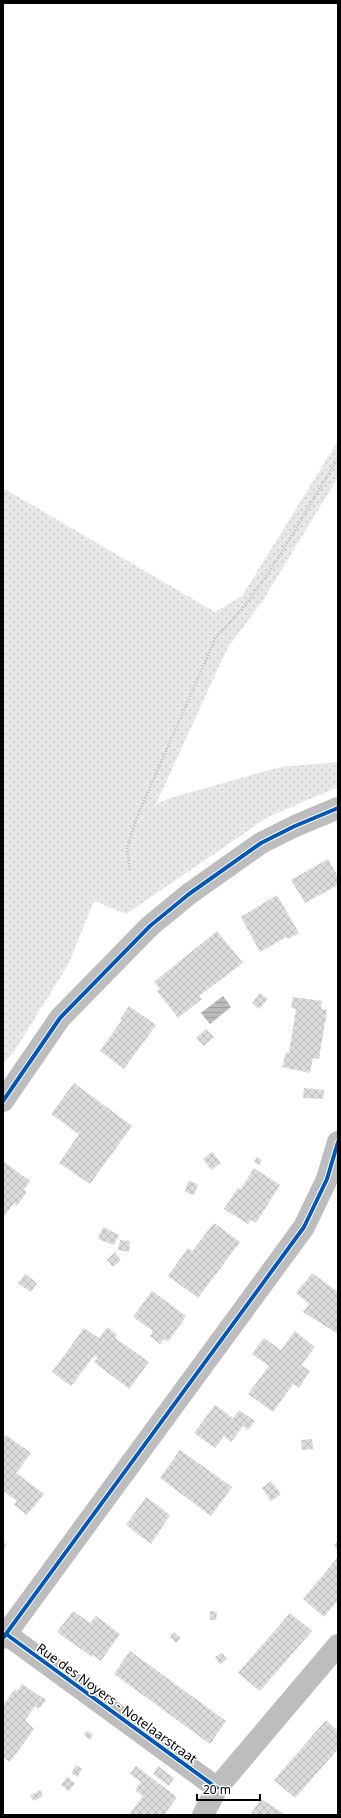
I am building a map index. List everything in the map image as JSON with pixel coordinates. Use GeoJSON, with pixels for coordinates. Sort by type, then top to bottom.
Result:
{"type":"FeatureCollection","features":[{"type":"Feature","properties":{"kind":"street"},"geometry":{"type":"LineString","coordinates":[[3,1101],[60,1018],[150,926],[189,894],[261,844],[295,826],[338,808]]}},
{"type":"Feature","properties":{"kind":"street"},"geometry":{"type":"LineString","coordinates":[[4,1636],[304,1227],[327,1179],[338,1142]]}},
{"type":"Feature","properties":{"kind":"street","name":"Rue des Noyers - Notelaarstraat"},"geometry":{"type":"LineString","coordinates":[[4,1636],[217,1788]]}},
{"type":"Feature","properties":{"kind":"street"},"geometry":{"type":"LineString","coordinates":[[203,1815],[217,1788],[338,1645]]}},
{"type":"Feature","properties":{"kind":"path"},"geometry":{"type":"LineString","coordinates":[[130,870],[127,848],[136,817],[216,637],[236,618],[268,573],[338,459]]}},
{"type":"Feature","properties":{"kind":"shaded area"},"geometry":{"type":"Polygon","coordinates":[[[338,441],[338,477],[262,602],[228,647],[156,804],[170,798],[280,767],[338,762],[338,787],[268,817],[126,914],[94,901],[69,963],[14,1052],[3,1064],[3,488],[215,612],[242,596],[338,441]]]}},
{"type":"Feature","properties":{"kind":"shaded area"},"geometry":{"type":"Polygon","coordinates":[[[223,996],[231,1007],[210,1024],[201,1013],[223,996]]]}},
{"type":"Feature","properties":{"kind":"building"},"geometry":{"type":"Polygon","coordinates":[[[328,859],[338,877],[338,885],[305,903],[291,880],[328,859]]]}},
{"type":"Feature","properties":{"kind":"building"},"geometry":{"type":"Polygon","coordinates":[[[277,895],[299,933],[288,939],[286,937],[260,952],[241,917],[277,895]]]}},
{"type":"Feature","properties":{"kind":"building"},"geometry":{"type":"Polygon","coordinates":[[[217,931],[243,963],[199,996],[202,999],[178,1018],[157,991],[160,989],[154,982],[217,931]]]}},
{"type":"Feature","properties":{"kind":"building"},"geometry":{"type":"Polygon","coordinates":[[[260,993],[268,999],[259,1009],[252,1003],[260,993]]]}},
{"type":"Feature","properties":{"kind":"building"},"geometry":{"type":"Polygon","coordinates":[[[293,997],[322,1001],[321,1009],[327,1010],[319,1059],[313,1058],[310,1073],[282,1067],[286,1052],[289,1053],[296,1009],[291,1008],[293,997]]]}},
{"type":"Feature","properties":{"kind":"building"},"geometry":{"type":"Polygon","coordinates":[[[129,1006],[156,1025],[124,1069],[100,1051],[122,1020],[120,1019],[129,1006]]]}},
{"type":"Feature","properties":{"kind":"building"},"geometry":{"type":"Polygon","coordinates":[[[206,1029],[214,1037],[204,1046],[196,1038],[206,1029]]]}},
{"type":"Feature","properties":{"kind":"building"},"geometry":{"type":"Polygon","coordinates":[[[74,1083],[132,1126],[90,1184],[59,1163],[79,1134],[51,1114],[74,1083]]]}},
{"type":"Feature","properties":{"kind":"building"},"geometry":{"type":"Polygon","coordinates":[[[304,1088],[324,1090],[323,1099],[303,1098],[304,1088]]]}},
{"type":"Feature","properties":{"kind":"building"},"geometry":{"type":"Polygon","coordinates":[[[212,1152],[221,1163],[211,1170],[203,1159],[212,1152]]]}},
{"type":"Feature","properties":{"kind":"building"},"geometry":{"type":"Polygon","coordinates":[[[257,1157],[262,1160],[259,1165],[254,1162],[257,1157]]]}},
{"type":"Feature","properties":{"kind":"building"},"geometry":{"type":"Polygon","coordinates":[[[3,1161],[30,1181],[24,1190],[27,1192],[17,1206],[14,1203],[3,1218],[3,1161]]]}},
{"type":"Feature","properties":{"kind":"building"},"geometry":{"type":"Polygon","coordinates":[[[254,1168],[280,1185],[256,1223],[251,1220],[248,1224],[224,1209],[238,1188],[241,1189],[254,1168]]]}},
{"type":"Feature","properties":{"kind":"building"},"geometry":{"type":"Polygon","coordinates":[[[188,1181],[198,1184],[194,1195],[185,1192],[188,1181]]]}},
{"type":"Feature","properties":{"kind":"building"},"geometry":{"type":"Polygon","coordinates":[[[214,1223],[240,1242],[198,1298],[168,1276],[188,1248],[192,1251],[214,1223]]]}},
{"type":"Feature","properties":{"kind":"building"},"geometry":{"type":"Polygon","coordinates":[[[103,1227],[119,1235],[114,1245],[98,1239],[103,1227]]]}},
{"type":"Feature","properties":{"kind":"building"},"geometry":{"type":"Polygon","coordinates":[[[120,1240],[130,1241],[129,1252],[118,1250],[120,1240]]]}},
{"type":"Feature","properties":{"kind":"building"},"geometry":{"type":"Polygon","coordinates":[[[115,1252],[121,1260],[113,1267],[107,1260],[115,1252]]]}},
{"type":"Feature","properties":{"kind":"building"},"geometry":{"type":"Polygon","coordinates":[[[312,1273],[338,1292],[338,1334],[303,1312],[309,1304],[296,1293],[312,1273]]]}},
{"type":"Feature","properties":{"kind":"building"},"geometry":{"type":"Polygon","coordinates":[[[25,1274],[37,1283],[31,1292],[18,1283],[25,1274]]]}},
{"type":"Feature","properties":{"kind":"building"},"geometry":{"type":"Polygon","coordinates":[[[152,1291],[186,1316],[168,1342],[164,1339],[160,1344],[150,1336],[153,1331],[133,1317],[152,1291]]]}},
{"type":"Feature","properties":{"kind":"building"},"geometry":{"type":"Polygon","coordinates":[[[107,1327],[117,1335],[115,1338],[149,1362],[129,1389],[94,1362],[98,1358],[94,1356],[71,1386],[52,1372],[84,1328],[99,1338],[107,1327]]]}},
{"type":"Feature","properties":{"kind":"building"},"geometry":{"type":"Polygon","coordinates":[[[295,1331],[315,1347],[301,1365],[310,1371],[299,1388],[293,1384],[273,1412],[248,1394],[269,1366],[252,1354],[264,1338],[281,1350],[295,1331]]]}},
{"type":"Feature","properties":{"kind":"building"},"geometry":{"type":"Polygon","coordinates":[[[215,1405],[233,1418],[239,1410],[255,1421],[248,1430],[243,1426],[231,1442],[224,1436],[215,1448],[194,1433],[215,1405]]]}},
{"type":"Feature","properties":{"kind":"building"},"geometry":{"type":"Polygon","coordinates":[[[6,1435],[31,1453],[16,1473],[44,1494],[27,1515],[14,1505],[17,1501],[3,1491],[3,1439],[6,1435]]]}},
{"type":"Feature","properties":{"kind":"building"},"geometry":{"type":"Polygon","coordinates":[[[312,1439],[313,1449],[302,1450],[301,1440],[312,1439]]]}},
{"type":"Feature","properties":{"kind":"building"},"geometry":{"type":"Polygon","coordinates":[[[180,1450],[232,1487],[211,1516],[160,1478],[180,1450]]]}},
{"type":"Feature","properties":{"kind":"building"},"geometry":{"type":"Polygon","coordinates":[[[271,1481],[281,1494],[271,1501],[262,1488],[271,1481]]]}},
{"type":"Feature","properties":{"kind":"building"},"geometry":{"type":"Polygon","coordinates":[[[146,1497],[170,1515],[151,1544],[126,1525],[146,1497]]]}},
{"type":"Feature","properties":{"kind":"building"},"geometry":{"type":"Polygon","coordinates":[[[338,1541],[338,1550],[334,1546],[338,1541]]]}},
{"type":"Feature","properties":{"kind":"building"},"geometry":{"type":"Polygon","coordinates":[[[3,1542],[7,1544],[3,1550],[3,1542]]]}},
{"type":"Feature","properties":{"kind":"building"},"geometry":{"type":"Polygon","coordinates":[[[338,1557],[338,1600],[324,1617],[303,1599],[338,1557]]]}},
{"type":"Feature","properties":{"kind":"building"},"geometry":{"type":"Polygon","coordinates":[[[73,1611],[90,1623],[96,1616],[120,1634],[101,1661],[93,1655],[92,1657],[57,1632],[73,1611]]]}},
{"type":"Feature","properties":{"kind":"building"},"geometry":{"type":"Polygon","coordinates":[[[210,1611],[217,1612],[216,1620],[210,1620],[210,1611]]]}},
{"type":"Feature","properties":{"kind":"building"},"geometry":{"type":"Polygon","coordinates":[[[290,1613],[312,1631],[260,1691],[238,1673],[290,1613]]]}},
{"type":"Feature","properties":{"kind":"building"},"geometry":{"type":"Polygon","coordinates":[[[174,1632],[181,1638],[176,1643],[170,1637],[174,1632]]]}},
{"type":"Feature","properties":{"kind":"building"},"geometry":{"type":"Polygon","coordinates":[[[130,1651],[226,1721],[210,1744],[114,1674],[130,1651]]]}},
{"type":"Feature","properties":{"kind":"building"},"geometry":{"type":"Polygon","coordinates":[[[222,1653],[227,1659],[220,1665],[215,1657],[222,1653]]]}},
{"type":"Feature","properties":{"kind":"building"},"geometry":{"type":"Polygon","coordinates":[[[22,1684],[46,1700],[39,1709],[35,1706],[25,1720],[34,1729],[10,1762],[3,1757],[3,1705],[15,1689],[17,1691],[22,1684]]]}},
{"type":"Feature","properties":{"kind":"building"},"geometry":{"type":"Polygon","coordinates":[[[326,1720],[338,1731],[338,1749],[295,1798],[274,1780],[326,1720]]]}},
{"type":"Feature","properties":{"kind":"building"},"geometry":{"type":"Polygon","coordinates":[[[87,1731],[93,1735],[90,1740],[84,1735],[87,1731]]]}},
{"type":"Feature","properties":{"kind":"building"},"geometry":{"type":"Polygon","coordinates":[[[76,1765],[82,1769],[78,1777],[71,1773],[76,1765]]]}},
{"type":"Feature","properties":{"kind":"building"},"geometry":{"type":"Polygon","coordinates":[[[136,1766],[177,1797],[164,1815],[129,1815],[143,1796],[135,1790],[141,1782],[130,1774],[136,1766]]]}},
{"type":"Feature","properties":{"kind":"building"},"geometry":{"type":"Polygon","coordinates":[[[158,1766],[174,1778],[169,1786],[153,1774],[158,1766]]]}},
{"type":"Feature","properties":{"kind":"building"},"geometry":{"type":"Polygon","coordinates":[[[67,1777],[75,1783],[69,1791],[61,1785],[67,1777]]]}},
{"type":"Feature","properties":{"kind":"building"},"geometry":{"type":"Polygon","coordinates":[[[40,1790],[43,1796],[34,1801],[30,1796],[40,1790]]]}},
{"type":"Feature","properties":{"kind":"building"},"geometry":{"type":"Polygon","coordinates":[[[261,1799],[286,1815],[250,1815],[261,1799]]]}},
{"type":"Feature","properties":{"kind":"cycle path"},"geometry":{"type":"LineString","coordinates":[[3,1101],[60,1018],[150,926],[189,894],[261,843],[295,826],[338,808]]}},
{"type":"Feature","properties":{"kind":"cycle path"},"geometry":{"type":"LineString","coordinates":[[3,1638],[304,1227],[327,1179],[338,1142]]}},
{"type":"Feature","properties":{"kind":"cycle path"},"geometry":{"type":"LineString","coordinates":[[6,1634],[217,1788]]}}]}
